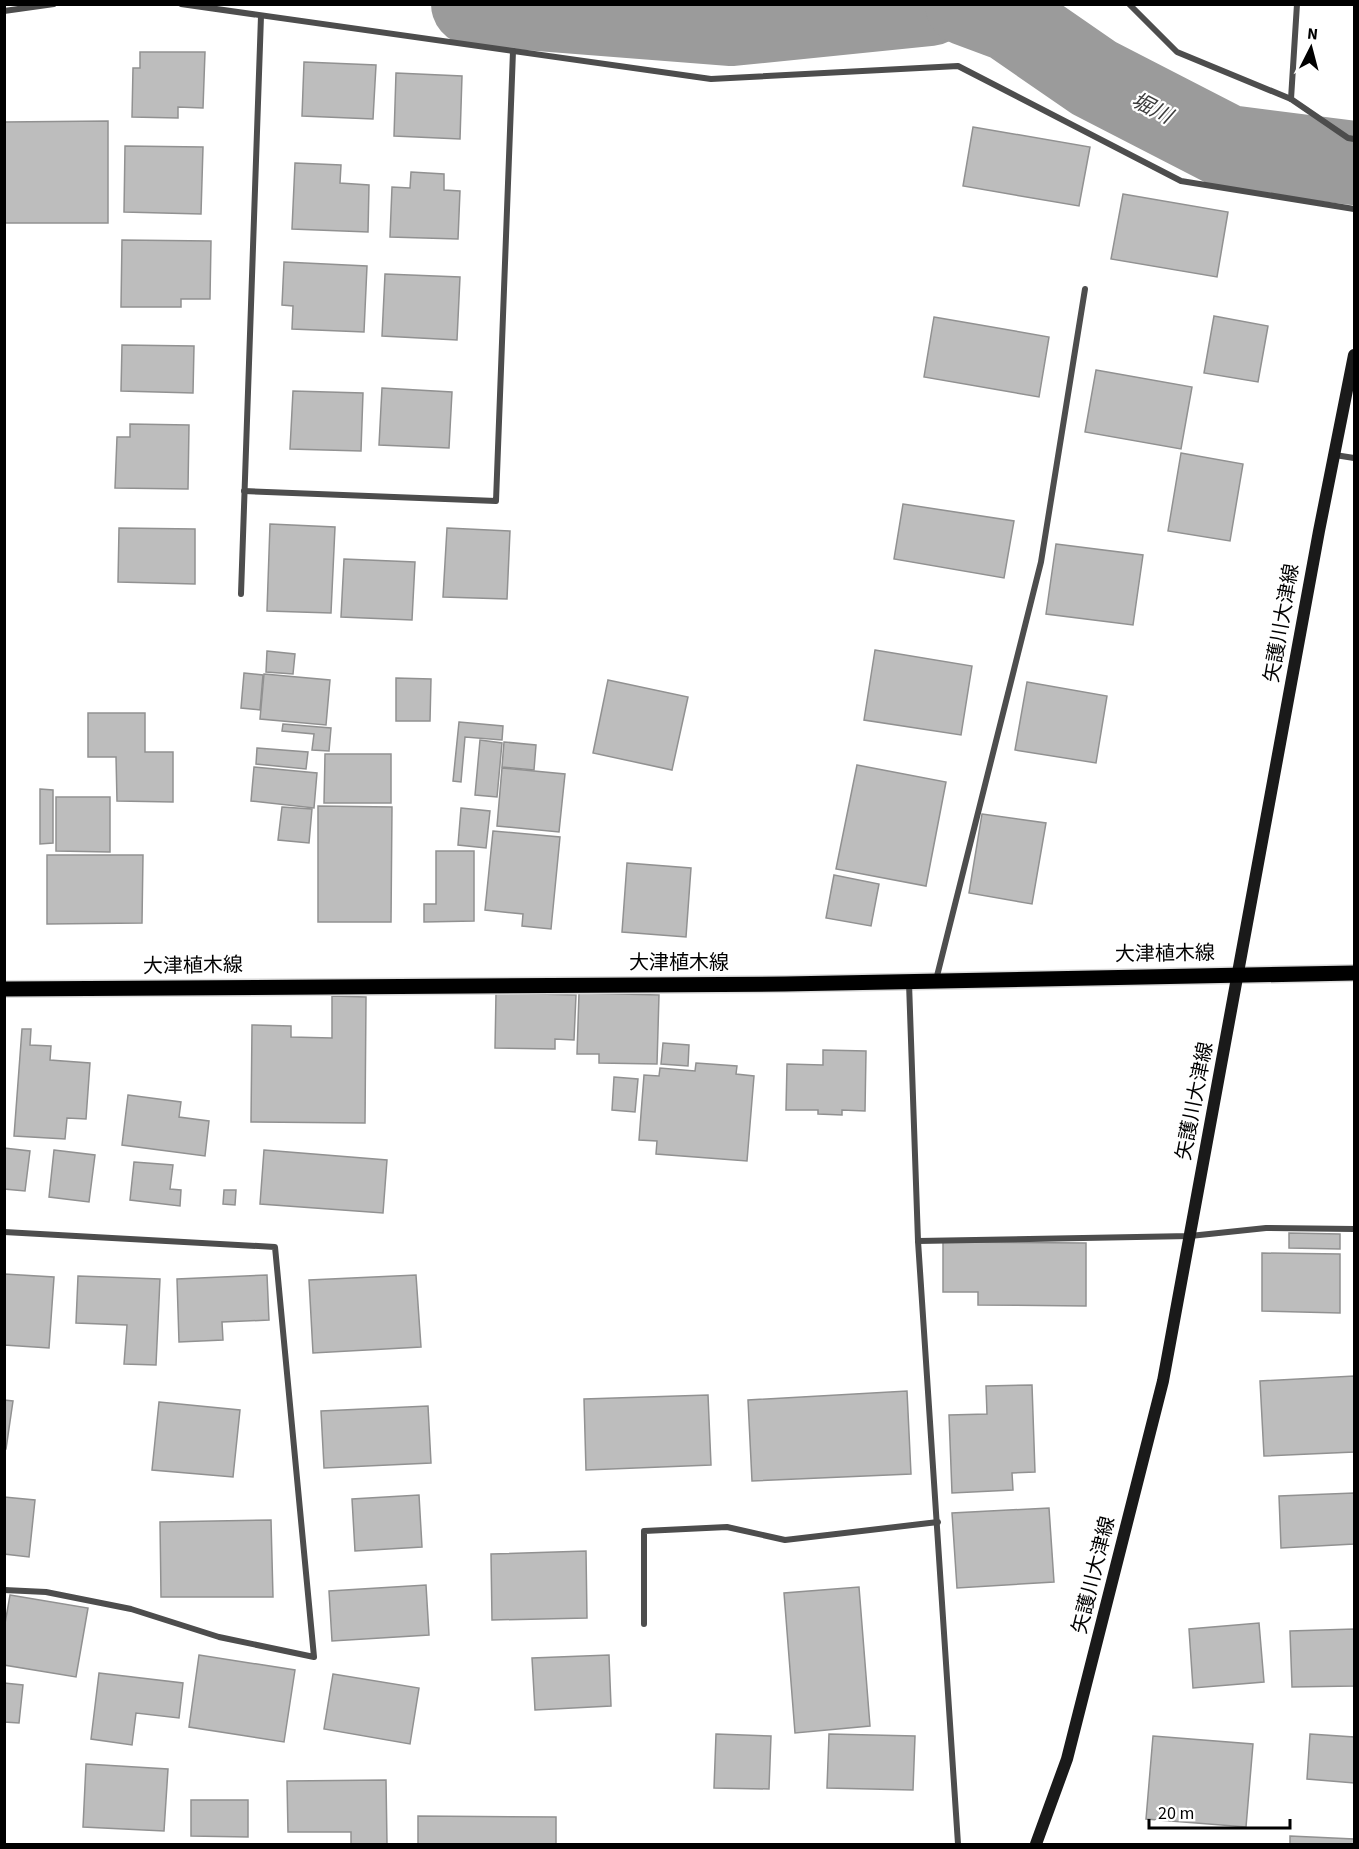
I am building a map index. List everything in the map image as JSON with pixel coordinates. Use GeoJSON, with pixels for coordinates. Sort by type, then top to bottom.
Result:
{"type":"FeatureCollection","features":[{"type":"Feature","properties":{"kind":"main road","name":"矢護川大津線"},"geometry":{"type":"LineString","coordinates":[[1036,1845],[1067,1759],[1163,1381],[1354,356]]}},
{"type":"Feature","properties":{"kind":"main road","name":"大津植木線"},"geometry":{"type":"LineString","coordinates":[[4,989],[909,982],[1354,973]]}},
{"type":"Feature","properties":{"kind":"street"},"geometry":{"type":"LineString","coordinates":[[4,11],[54,4]]}},
{"type":"Feature","properties":{"kind":"street"},"geometry":{"type":"LineString","coordinates":[[181,4],[711,79],[958,66],[1181,181],[1354,208]]}},
{"type":"Feature","properties":{"kind":"street"},"geometry":{"type":"LineString","coordinates":[[1129,4],[1177,52],[1291,99],[1348,138],[1354,139]]}},
{"type":"Feature","properties":{"kind":"street"},"geometry":{"type":"LineString","coordinates":[[1291,99],[1297,4]]}},
{"type":"Feature","properties":{"kind":"street"},"geometry":{"type":"LineString","coordinates":[[241,594],[261,16]]}},
{"type":"Feature","properties":{"kind":"street"},"geometry":{"type":"LineString","coordinates":[[244,491],[496,501],[513,51]]}},
{"type":"Feature","properties":{"kind":"street"},"geometry":{"type":"LineString","coordinates":[[936,981],[1041,562],[1085,289]]}},
{"type":"Feature","properties":{"kind":"street"},"geometry":{"type":"LineString","coordinates":[[1335,455],[1354,458]]}},
{"type":"Feature","properties":{"kind":"street"},"geometry":{"type":"LineString","coordinates":[[909,982],[918,1241],[958,1845]]}},
{"type":"Feature","properties":{"kind":"street"},"geometry":{"type":"LineString","coordinates":[[918,1241],[1190,1236],[1266,1228],[1354,1229]]}},
{"type":"Feature","properties":{"kind":"street"},"geometry":{"type":"LineString","coordinates":[[4,1232],[275,1247],[314,1657],[219,1636],[130,1609],[46,1592],[4,1590]]}},
{"type":"Feature","properties":{"kind":"street"},"geometry":{"type":"LineString","coordinates":[[644,1624],[644,1531],[727,1527],[784,1540],[938,1522]]}},
{"type":"Feature","properties":{"kind":"building"},"geometry":{"type":"Polygon","coordinates":[[[140,52],[205,52],[203,108],[178,107],[178,118],[132,117],[133,68],[140,68],[140,52]]]}},
{"type":"Feature","properties":{"kind":"building"},"geometry":{"type":"Polygon","coordinates":[[[304,62],[376,65],[373,119],[302,116],[304,62]]]}},
{"type":"Feature","properties":{"kind":"building"},"geometry":{"type":"Polygon","coordinates":[[[396,73],[462,76],[460,139],[394,136],[396,73]]]}},
{"type":"Feature","properties":{"kind":"building"},"geometry":{"type":"Polygon","coordinates":[[[108,121],[108,223],[4,223],[4,122],[108,121]]]}},
{"type":"Feature","properties":{"kind":"building"},"geometry":{"type":"Polygon","coordinates":[[[973,127],[1090,147],[1079,206],[963,186],[973,127]]]}},
{"type":"Feature","properties":{"kind":"building"},"geometry":{"type":"Polygon","coordinates":[[[125,146],[203,147],[201,214],[124,212],[125,146]]]}},
{"type":"Feature","properties":{"kind":"building"},"geometry":{"type":"Polygon","coordinates":[[[295,163],[341,165],[340,183],[369,185],[368,232],[292,229],[295,163]]]}},
{"type":"Feature","properties":{"kind":"building"},"geometry":{"type":"Polygon","coordinates":[[[411,172],[444,174],[444,190],[460,191],[458,239],[390,237],[392,187],[410,188],[411,172]]]}},
{"type":"Feature","properties":{"kind":"building"},"geometry":{"type":"Polygon","coordinates":[[[1123,194],[1228,212],[1217,277],[1111,259],[1123,194]]]}},
{"type":"Feature","properties":{"kind":"building"},"geometry":{"type":"Polygon","coordinates":[[[122,240],[211,241],[210,299],[181,299],[181,307],[121,307],[122,240]]]}},
{"type":"Feature","properties":{"kind":"building"},"geometry":{"type":"Polygon","coordinates":[[[284,262],[367,266],[364,332],[292,329],[293,306],[282,305],[284,262]]]}},
{"type":"Feature","properties":{"kind":"building"},"geometry":{"type":"Polygon","coordinates":[[[385,274],[460,277],[457,340],[382,336],[385,274]]]}},
{"type":"Feature","properties":{"kind":"building"},"geometry":{"type":"Polygon","coordinates":[[[1214,316],[1268,326],[1258,382],[1204,373],[1214,316]]]}},
{"type":"Feature","properties":{"kind":"building"},"geometry":{"type":"Polygon","coordinates":[[[934,317],[1049,337],[1039,397],[924,377],[934,317]]]}},
{"type":"Feature","properties":{"kind":"building"},"geometry":{"type":"Polygon","coordinates":[[[122,345],[194,346],[193,393],[121,391],[122,345]]]}},
{"type":"Feature","properties":{"kind":"building"},"geometry":{"type":"Polygon","coordinates":[[[1096,370],[1192,387],[1181,449],[1085,432],[1096,370]]]}},
{"type":"Feature","properties":{"kind":"building"},"geometry":{"type":"Polygon","coordinates":[[[382,388],[452,392],[449,448],[379,445],[382,388]]]}},
{"type":"Feature","properties":{"kind":"building"},"geometry":{"type":"Polygon","coordinates":[[[293,391],[363,393],[361,451],[290,449],[293,391]]]}},
{"type":"Feature","properties":{"kind":"building"},"geometry":{"type":"Polygon","coordinates":[[[130,424],[189,425],[188,489],[115,488],[117,437],[130,437],[130,424]]]}},
{"type":"Feature","properties":{"kind":"building"},"geometry":{"type":"Polygon","coordinates":[[[1181,453],[1243,464],[1230,541],[1168,531],[1181,453]]]}},
{"type":"Feature","properties":{"kind":"building"},"geometry":{"type":"Polygon","coordinates":[[[903,504],[1014,521],[1004,578],[894,559],[903,504]]]}},
{"type":"Feature","properties":{"kind":"building"},"geometry":{"type":"Polygon","coordinates":[[[270,524],[335,527],[331,613],[267,611],[270,524]]]}},
{"type":"Feature","properties":{"kind":"building"},"geometry":{"type":"Polygon","coordinates":[[[119,528],[195,529],[195,584],[118,582],[119,528]]]}},
{"type":"Feature","properties":{"kind":"building"},"geometry":{"type":"Polygon","coordinates":[[[447,528],[510,531],[507,599],[443,597],[447,528]]]}},
{"type":"Feature","properties":{"kind":"building"},"geometry":{"type":"Polygon","coordinates":[[[1056,544],[1143,555],[1133,625],[1046,614],[1056,544]]]}},
{"type":"Feature","properties":{"kind":"building"},"geometry":{"type":"Polygon","coordinates":[[[344,559],[415,562],[412,620],[341,617],[344,559]]]}},
{"type":"Feature","properties":{"kind":"building"},"geometry":{"type":"Polygon","coordinates":[[[875,650],[972,666],[961,735],[864,720],[875,650]]]}},
{"type":"Feature","properties":{"kind":"building"},"geometry":{"type":"Polygon","coordinates":[[[267,651],[295,654],[293,674],[266,672],[267,651]]]}},
{"type":"Feature","properties":{"kind":"building"},"geometry":{"type":"Polygon","coordinates":[[[244,673],[263,675],[260,710],[241,708],[244,673]]]}},
{"type":"Feature","properties":{"kind":"building"},"geometry":{"type":"Polygon","coordinates":[[[264,674],[330,680],[326,725],[260,719],[264,674]]]}},
{"type":"Feature","properties":{"kind":"building"},"geometry":{"type":"Polygon","coordinates":[[[396,678],[431,679],[430,721],[396,721],[396,678]]]}},
{"type":"Feature","properties":{"kind":"building"},"geometry":{"type":"Polygon","coordinates":[[[608,680],[688,697],[672,770],[593,753],[608,680]]]}},
{"type":"Feature","properties":{"kind":"building"},"geometry":{"type":"Polygon","coordinates":[[[1027,682],[1107,696],[1096,763],[1015,750],[1027,682]]]}},
{"type":"Feature","properties":{"kind":"building"},"geometry":{"type":"Polygon","coordinates":[[[88,713],[145,713],[145,752],[173,752],[173,802],[117,801],[116,757],[88,757],[88,713]]]}},
{"type":"Feature","properties":{"kind":"building"},"geometry":{"type":"Polygon","coordinates":[[[459,722],[503,726],[502,740],[465,737],[461,782],[453,781],[459,722]]]}},
{"type":"Feature","properties":{"kind":"building"},"geometry":{"type":"Polygon","coordinates":[[[283,724],[331,728],[329,751],[312,750],[314,734],[282,731],[283,724]]]}},
{"type":"Feature","properties":{"kind":"building"},"geometry":{"type":"Polygon","coordinates":[[[480,740],[502,743],[497,797],[475,795],[480,740]]]}},
{"type":"Feature","properties":{"kind":"building"},"geometry":{"type":"Polygon","coordinates":[[[504,742],[536,745],[534,770],[502,767],[504,742]]]}},
{"type":"Feature","properties":{"kind":"building"},"geometry":{"type":"Polygon","coordinates":[[[257,748],[308,752],[306,769],[256,764],[257,748]]]}},
{"type":"Feature","properties":{"kind":"building"},"geometry":{"type":"Polygon","coordinates":[[[325,754],[391,754],[391,803],[324,803],[325,754]]]}},
{"type":"Feature","properties":{"kind":"building"},"geometry":{"type":"Polygon","coordinates":[[[857,765],[946,782],[926,886],[836,869],[857,765]]]}},
{"type":"Feature","properties":{"kind":"building"},"geometry":{"type":"Polygon","coordinates":[[[254,767],[317,773],[314,808],[251,801],[254,767]]]}},
{"type":"Feature","properties":{"kind":"building"},"geometry":{"type":"Polygon","coordinates":[[[502,768],[565,774],[559,832],[497,826],[502,768]]]}},
{"type":"Feature","properties":{"kind":"building"},"geometry":{"type":"Polygon","coordinates":[[[40,789],[53,790],[53,843],[40,844],[40,789]]]}},
{"type":"Feature","properties":{"kind":"building"},"geometry":{"type":"Polygon","coordinates":[[[56,797],[110,797],[110,852],[56,851],[56,797]]]}},
{"type":"Feature","properties":{"kind":"building"},"geometry":{"type":"Polygon","coordinates":[[[318,806],[392,807],[391,922],[318,922],[318,806]]]}},
{"type":"Feature","properties":{"kind":"building"},"geometry":{"type":"Polygon","coordinates":[[[282,807],[312,809],[309,843],[278,840],[282,807]]]}},
{"type":"Feature","properties":{"kind":"building"},"geometry":{"type":"Polygon","coordinates":[[[461,808],[490,811],[486,848],[458,845],[461,808]]]}},
{"type":"Feature","properties":{"kind":"building"},"geometry":{"type":"Polygon","coordinates":[[[982,814],[1046,823],[1032,904],[969,893],[982,814]]]}},
{"type":"Feature","properties":{"kind":"building"},"geometry":{"type":"Polygon","coordinates":[[[493,831],[560,837],[551,929],[522,926],[523,914],[485,910],[493,831]]]}},
{"type":"Feature","properties":{"kind":"building"},"geometry":{"type":"Polygon","coordinates":[[[436,851],[474,851],[474,921],[424,922],[424,904],[436,904],[436,851]]]}},
{"type":"Feature","properties":{"kind":"building"},"geometry":{"type":"Polygon","coordinates":[[[47,855],[143,855],[142,923],[47,924],[47,855]]]}},
{"type":"Feature","properties":{"kind":"building"},"geometry":{"type":"Polygon","coordinates":[[[627,863],[691,868],[686,937],[622,932],[627,863]]]}},
{"type":"Feature","properties":{"kind":"building"},"geometry":{"type":"Polygon","coordinates":[[[834,875],[879,884],[871,926],[826,918],[834,875]]]}},
{"type":"Feature","properties":{"kind":"building"},"geometry":{"type":"Polygon","coordinates":[[[496,993],[576,995],[574,1040],[555,1039],[555,1049],[495,1048],[496,993]]]}},
{"type":"Feature","properties":{"kind":"building"},"geometry":{"type":"Polygon","coordinates":[[[579,993],[659,995],[657,1064],[599,1063],[599,1054],[577,1054],[579,993]]]}},
{"type":"Feature","properties":{"kind":"building"},"geometry":{"type":"Polygon","coordinates":[[[332,996],[366,997],[365,1123],[251,1122],[252,1025],[291,1026],[291,1037],[332,1038],[332,996]]]}},
{"type":"Feature","properties":{"kind":"building"},"geometry":{"type":"Polygon","coordinates":[[[22,1029],[31,1029],[30,1045],[51,1046],[50,1060],[90,1063],[86,1119],[67,1118],[65,1139],[14,1136],[22,1029]]]}},
{"type":"Feature","properties":{"kind":"building"},"geometry":{"type":"Polygon","coordinates":[[[663,1043],[689,1045],[688,1066],[661,1064],[663,1043]]]}},
{"type":"Feature","properties":{"kind":"building"},"geometry":{"type":"Polygon","coordinates":[[[823,1050],[866,1051],[865,1111],[842,1110],[842,1115],[818,1114],[818,1110],[786,1110],[787,1064],[823,1065],[823,1050]]]}},
{"type":"Feature","properties":{"kind":"building"},"geometry":{"type":"Polygon","coordinates":[[[696,1063],[737,1066],[736,1074],[754,1076],[747,1161],[656,1154],[657,1141],[639,1140],[644,1075],[659,1076],[660,1068],[695,1071],[696,1063]]]}},
{"type":"Feature","properties":{"kind":"building"},"geometry":{"type":"Polygon","coordinates":[[[614,1077],[638,1079],[635,1112],[612,1110],[614,1077]]]}},
{"type":"Feature","properties":{"kind":"building"},"geometry":{"type":"Polygon","coordinates":[[[128,1095],[181,1102],[179,1117],[209,1121],[205,1156],[122,1145],[128,1095]]]}},
{"type":"Feature","properties":{"kind":"building"},"geometry":{"type":"Polygon","coordinates":[[[4,1148],[30,1151],[25,1191],[4,1189],[4,1148]]]}},
{"type":"Feature","properties":{"kind":"building"},"geometry":{"type":"Polygon","coordinates":[[[54,1150],[95,1155],[89,1202],[49,1197],[54,1150]]]}},
{"type":"Feature","properties":{"kind":"building"},"geometry":{"type":"Polygon","coordinates":[[[264,1150],[387,1160],[383,1213],[260,1204],[264,1150]]]}},
{"type":"Feature","properties":{"kind":"building"},"geometry":{"type":"Polygon","coordinates":[[[134,1162],[173,1165],[170,1189],[181,1190],[180,1206],[130,1200],[134,1162]]]}},
{"type":"Feature","properties":{"kind":"building"},"geometry":{"type":"Polygon","coordinates":[[[224,1190],[236,1190],[235,1205],[223,1204],[224,1190]]]}},
{"type":"Feature","properties":{"kind":"building"},"geometry":{"type":"Polygon","coordinates":[[[1289,1233],[1340,1234],[1340,1249],[1289,1248],[1289,1233]]]}},
{"type":"Feature","properties":{"kind":"building"},"geometry":{"type":"Polygon","coordinates":[[[943,1242],[1086,1243],[1086,1306],[978,1305],[978,1292],[943,1292],[943,1242]]]}},
{"type":"Feature","properties":{"kind":"building"},"geometry":{"type":"Polygon","coordinates":[[[1262,1253],[1340,1254],[1340,1313],[1262,1311],[1262,1253]]]}},
{"type":"Feature","properties":{"kind":"building"},"geometry":{"type":"Polygon","coordinates":[[[4,1274],[54,1277],[49,1348],[4,1345],[4,1274]]]}},
{"type":"Feature","properties":{"kind":"building"},"geometry":{"type":"Polygon","coordinates":[[[267,1275],[269,1320],[222,1322],[223,1340],[179,1342],[177,1279],[267,1275]]]}},
{"type":"Feature","properties":{"kind":"building"},"geometry":{"type":"Polygon","coordinates":[[[416,1275],[421,1347],[313,1353],[309,1280],[416,1275]]]}},
{"type":"Feature","properties":{"kind":"building"},"geometry":{"type":"Polygon","coordinates":[[[78,1276],[160,1279],[156,1365],[124,1364],[127,1325],[76,1323],[78,1276]]]}},
{"type":"Feature","properties":{"kind":"building"},"geometry":{"type":"Polygon","coordinates":[[[1354,1376],[1354,1452],[1264,1456],[1260,1381],[1354,1376]]]}},
{"type":"Feature","properties":{"kind":"building"},"geometry":{"type":"Polygon","coordinates":[[[1032,1385],[1035,1472],[1012,1473],[1013,1490],[952,1493],[949,1415],[987,1414],[986,1386],[1032,1385]]]}},
{"type":"Feature","properties":{"kind":"building"},"geometry":{"type":"Polygon","coordinates":[[[907,1391],[911,1474],[752,1481],[748,1400],[907,1391]]]}},
{"type":"Feature","properties":{"kind":"building"},"geometry":{"type":"Polygon","coordinates":[[[708,1395],[711,1465],[586,1470],[584,1399],[708,1395]]]}},
{"type":"Feature","properties":{"kind":"building"},"geometry":{"type":"Polygon","coordinates":[[[4,1400],[13,1401],[6,1449],[4,1449],[4,1400]]]}},
{"type":"Feature","properties":{"kind":"building"},"geometry":{"type":"Polygon","coordinates":[[[159,1402],[240,1410],[233,1477],[152,1470],[159,1402]]]}},
{"type":"Feature","properties":{"kind":"building"},"geometry":{"type":"Polygon","coordinates":[[[428,1406],[431,1463],[324,1468],[321,1411],[428,1406]]]}},
{"type":"Feature","properties":{"kind":"building"},"geometry":{"type":"Polygon","coordinates":[[[1354,1493],[1354,1544],[1281,1548],[1279,1496],[1354,1493]]]}},
{"type":"Feature","properties":{"kind":"building"},"geometry":{"type":"Polygon","coordinates":[[[419,1495],[422,1547],[355,1551],[352,1499],[419,1495]]]}},
{"type":"Feature","properties":{"kind":"building"},"geometry":{"type":"Polygon","coordinates":[[[4,1497],[35,1500],[29,1557],[4,1554],[4,1497]]]}},
{"type":"Feature","properties":{"kind":"building"},"geometry":{"type":"Polygon","coordinates":[[[1049,1508],[1054,1582],[957,1588],[952,1513],[1049,1508]]]}},
{"type":"Feature","properties":{"kind":"building"},"geometry":{"type":"Polygon","coordinates":[[[271,1520],[273,1597],[161,1597],[160,1522],[271,1520]]]}},
{"type":"Feature","properties":{"kind":"building"},"geometry":{"type":"Polygon","coordinates":[[[586,1551],[587,1618],[492,1620],[491,1554],[586,1551]]]}},
{"type":"Feature","properties":{"kind":"building"},"geometry":{"type":"Polygon","coordinates":[[[426,1585],[429,1635],[332,1641],[329,1591],[426,1585]]]}},
{"type":"Feature","properties":{"kind":"building"},"geometry":{"type":"Polygon","coordinates":[[[859,1587],[870,1726],[795,1733],[784,1593],[859,1587]]]}},
{"type":"Feature","properties":{"kind":"building"},"geometry":{"type":"Polygon","coordinates":[[[10,1595],[88,1608],[76,1677],[4,1665],[4,1629],[10,1595]]]}},
{"type":"Feature","properties":{"kind":"building"},"geometry":{"type":"Polygon","coordinates":[[[1259,1623],[1264,1682],[1193,1688],[1189,1629],[1259,1623]]]}},
{"type":"Feature","properties":{"kind":"building"},"geometry":{"type":"Polygon","coordinates":[[[1354,1629],[1354,1686],[1292,1687],[1290,1631],[1354,1629]]]}},
{"type":"Feature","properties":{"kind":"building"},"geometry":{"type":"Polygon","coordinates":[[[199,1655],[295,1670],[284,1742],[189,1727],[199,1655]]]}},
{"type":"Feature","properties":{"kind":"building"},"geometry":{"type":"Polygon","coordinates":[[[609,1655],[611,1706],[535,1710],[532,1658],[609,1655]]]}},
{"type":"Feature","properties":{"kind":"building"},"geometry":{"type":"Polygon","coordinates":[[[99,1673],[183,1683],[179,1718],[136,1713],[132,1745],[91,1739],[99,1673]]]}},
{"type":"Feature","properties":{"kind":"building"},"geometry":{"type":"Polygon","coordinates":[[[333,1674],[419,1688],[410,1744],[324,1729],[333,1674]]]}},
{"type":"Feature","properties":{"kind":"building"},"geometry":{"type":"Polygon","coordinates":[[[4,1683],[23,1685],[19,1723],[4,1722],[4,1683]]]}},
{"type":"Feature","properties":{"kind":"building"},"geometry":{"type":"Polygon","coordinates":[[[716,1734],[771,1736],[769,1789],[714,1788],[716,1734]]]}},
{"type":"Feature","properties":{"kind":"building"},"geometry":{"type":"Polygon","coordinates":[[[829,1734],[915,1736],[913,1790],[827,1788],[829,1734]]]}},
{"type":"Feature","properties":{"kind":"building"},"geometry":{"type":"Polygon","coordinates":[[[1310,1734],[1354,1737],[1354,1783],[1307,1779],[1310,1734]]]}},
{"type":"Feature","properties":{"kind":"building"},"geometry":{"type":"Polygon","coordinates":[[[1153,1736],[1253,1744],[1246,1827],[1146,1819],[1153,1736]]]}},
{"type":"Feature","properties":{"kind":"building"},"geometry":{"type":"Polygon","coordinates":[[[86,1764],[168,1769],[164,1831],[83,1827],[86,1764]]]}},
{"type":"Feature","properties":{"kind":"building"},"geometry":{"type":"Polygon","coordinates":[[[386,1780],[387,1844],[351,1844],[351,1832],[288,1832],[287,1781],[386,1780]]]}},
{"type":"Feature","properties":{"kind":"building"},"geometry":{"type":"Polygon","coordinates":[[[191,1800],[248,1800],[248,1837],[191,1836],[191,1800]]]}},
{"type":"Feature","properties":{"kind":"building"},"geometry":{"type":"Polygon","coordinates":[[[418,1816],[556,1817],[556,1844],[418,1844],[418,1816]]]}},
{"type":"Feature","properties":{"kind":"building"},"geometry":{"type":"Polygon","coordinates":[[[1290,1836],[1354,1839],[1354,1844],[1290,1844],[1290,1836]]]}},
{"type":"Feature","properties":{"kind":"waterway","name":"堀川"},"geometry":{"type":"LineString","coordinates":[[473,4],[732,24],[930,4]]}},
{"type":"Feature","properties":{"kind":"waterway","name":"堀川"},"geometry":{"type":"LineString","coordinates":[[967,4],[1010,20],[1094,78],[1228,147],[1354,163]]}}]}
